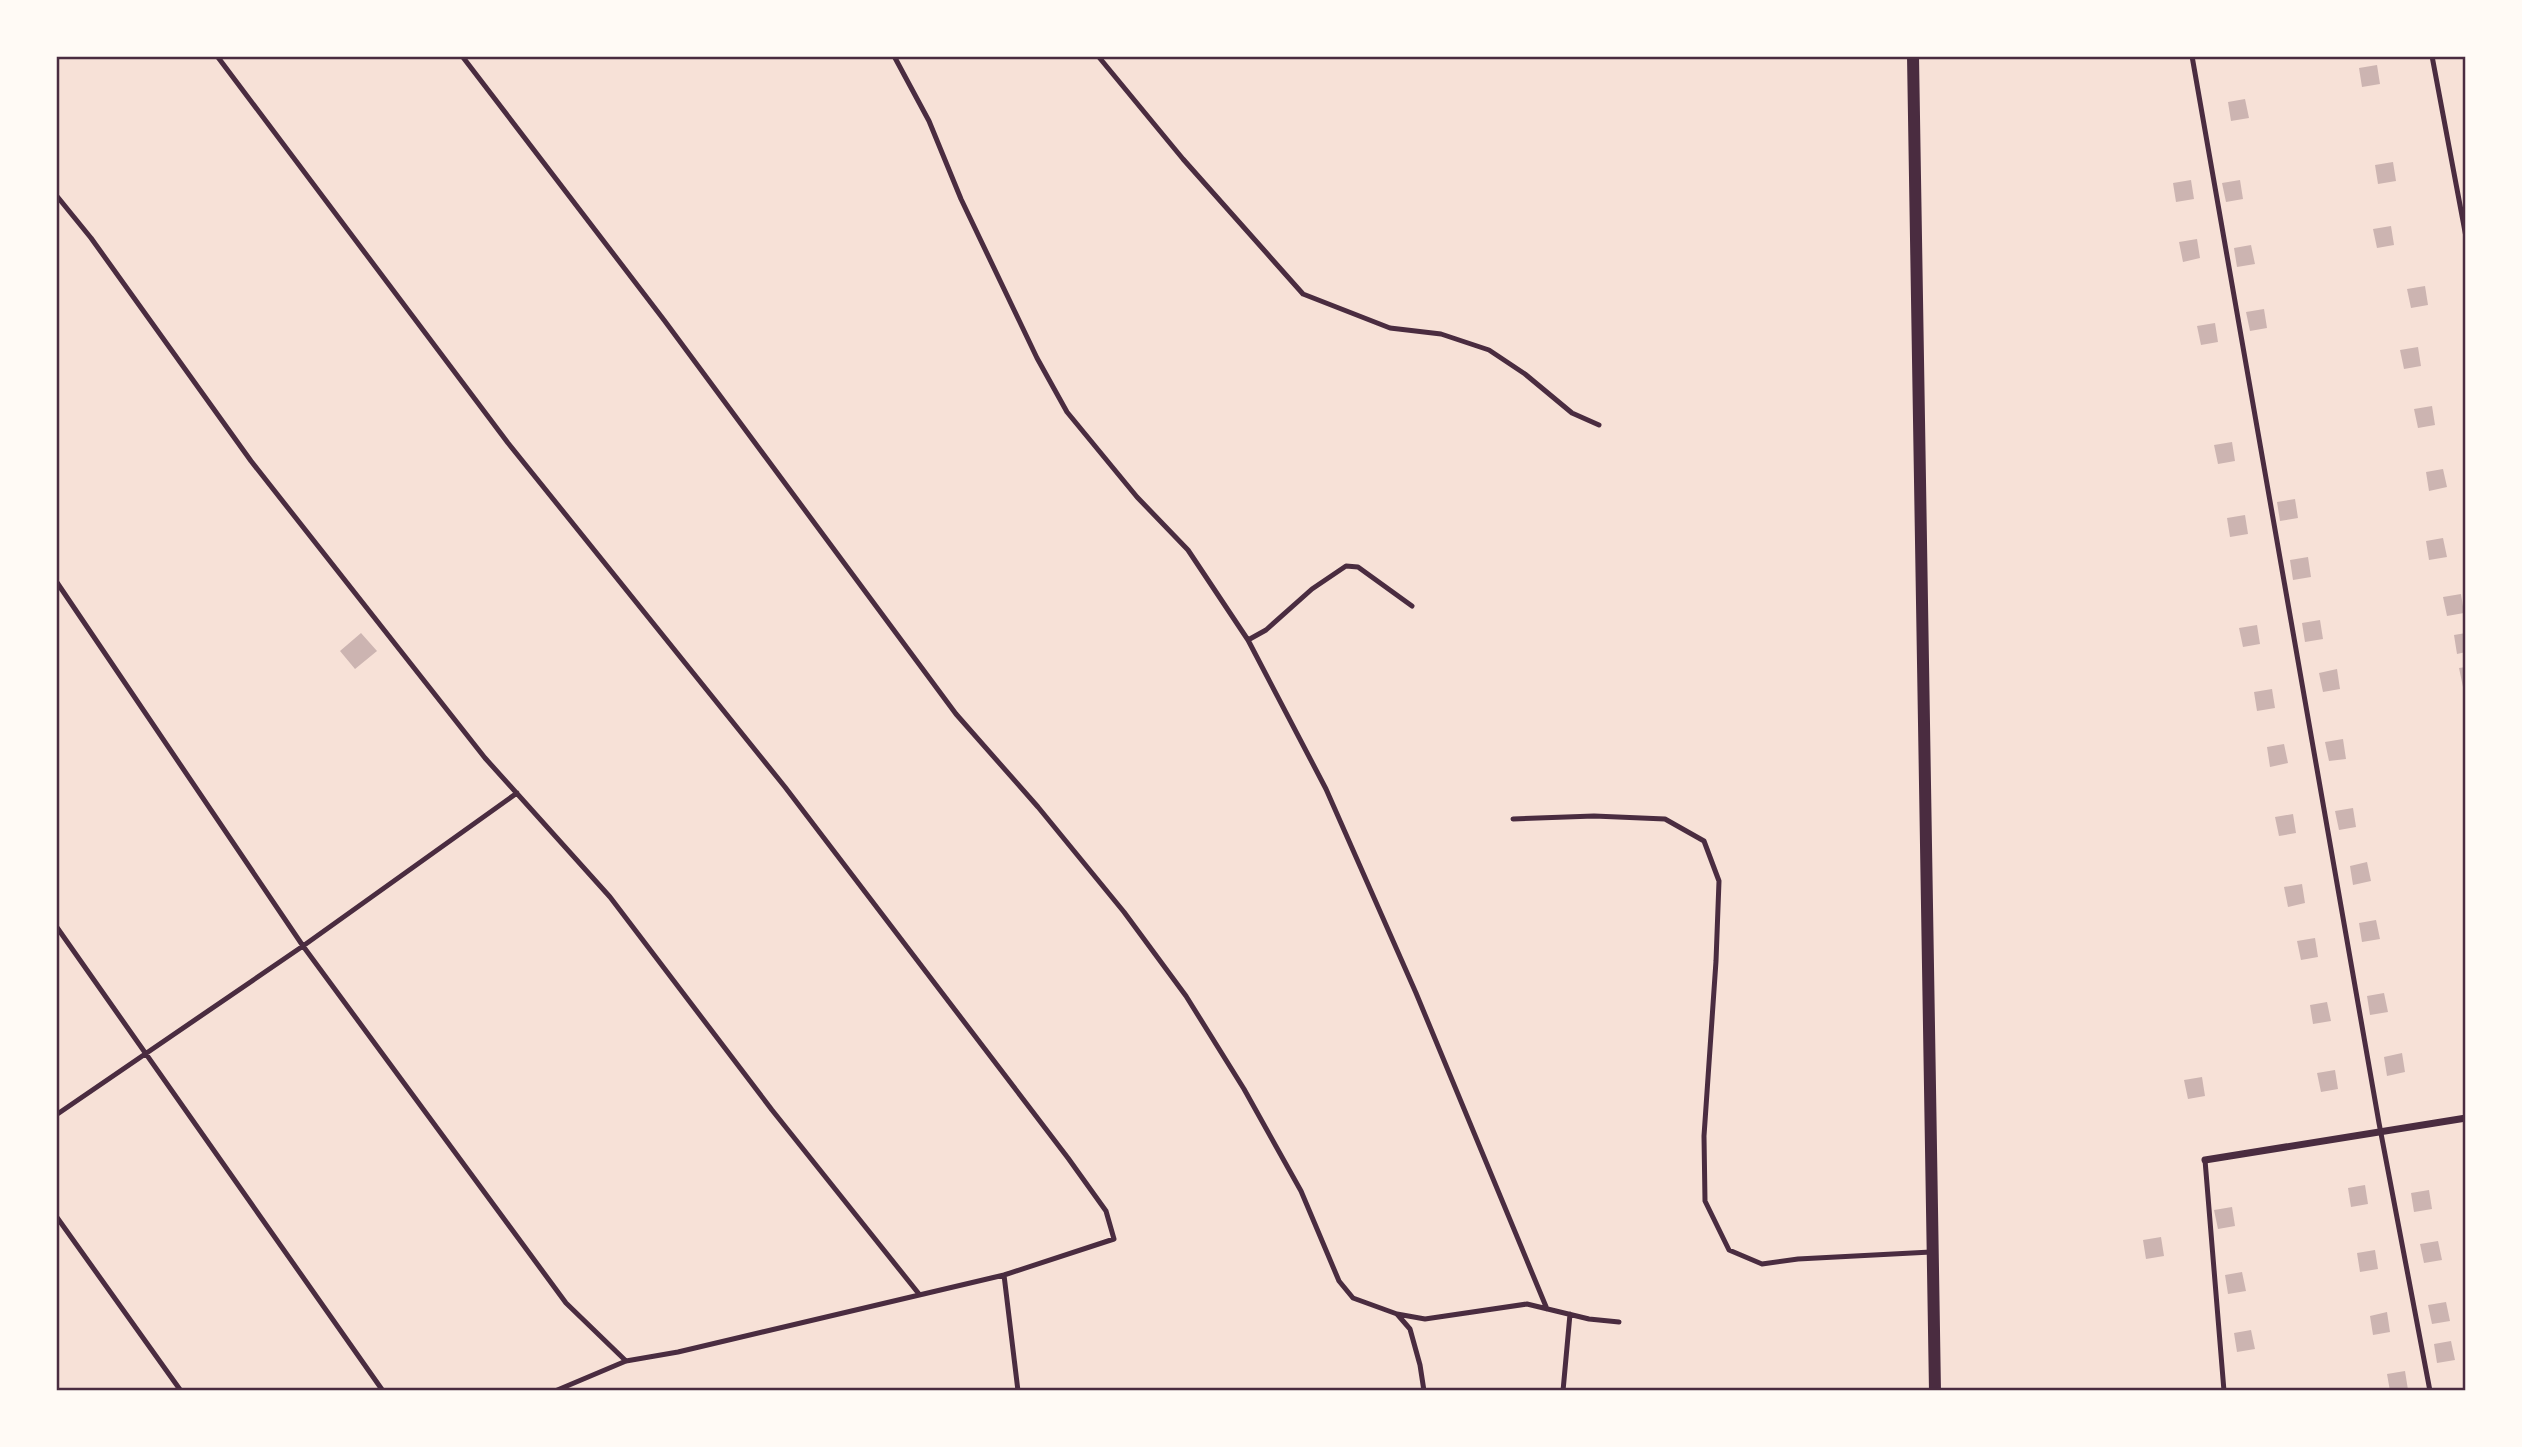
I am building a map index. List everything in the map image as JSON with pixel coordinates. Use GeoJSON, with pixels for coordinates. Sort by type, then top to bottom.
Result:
{"type":"FeatureCollection","features":[{"type":"Feature","properties":{"kind":"street"},"geometry":{"type":"LineString","coordinates":[[1913,56],[1936,1391]]}},
{"type":"Feature","properties":{"kind":"street"},"geometry":{"type":"LineString","coordinates":[[2205,1160],[2466,1118]]}},
{"type":"Feature","properties":{"kind":"lane"},"geometry":{"type":"LineString","coordinates":[[217,56],[508,443],[785,787],[1106,1211],[1114,1239],[1004,1275],[626,1362],[555,1391]]}},
{"type":"Feature","properties":{"kind":"lane"},"geometry":{"type":"LineString","coordinates":[[462,56],[656,309],[956,714],[1038,807],[1124,912],[1186,996],[1244,1089],[1301,1191],[1339,1281],[1353,1298],[1397,1314],[1425,1319],[1527,1304],[1619,1322]]}},
{"type":"Feature","properties":{"kind":"lane"},"geometry":{"type":"LineString","coordinates":[[894,56],[929,121],[967,212],[1037,358],[1067,412],[1137,497],[1188,550],[1248,640],[1326,789],[1416,993],[1547,1309]]}},
{"type":"Feature","properties":{"kind":"lane"},"geometry":{"type":"LineString","coordinates":[[1098,56],[1183,159],[1303,294],[1390,328],[1441,334],[1489,350],[1525,374],[1572,413],[1599,425]]}},
{"type":"Feature","properties":{"kind":"lane"},"geometry":{"type":"LineString","coordinates":[[2192,56],[2381,1131],[2430,1391]]}},
{"type":"Feature","properties":{"kind":"lane"},"geometry":{"type":"LineString","coordinates":[[2432,56],[2466,236]]}},
{"type":"Feature","properties":{"kind":"lane"},"geometry":{"type":"LineString","coordinates":[[56,195],[91,238],[251,461],[485,758],[610,897],[772,1110],[919,1294]]}},
{"type":"Feature","properties":{"kind":"lane"},"geometry":{"type":"LineString","coordinates":[[1248,640],[1266,631],[1312,589],[1346,566],[1358,567],[1412,606]]}},
{"type":"Feature","properties":{"kind":"lane"},"geometry":{"type":"LineString","coordinates":[[56,581],[303,946],[566,1303],[626,1362]]}},
{"type":"Feature","properties":{"kind":"lane"},"geometry":{"type":"LineString","coordinates":[[56,1115],[303,946],[517,793]]}},
{"type":"Feature","properties":{"kind":"lane"},"geometry":{"type":"LineString","coordinates":[[1513,819],[1594,816],[1665,818],[1704,841],[1719,881],[1704,1136],[1705,1201],[1729,1250],[1762,1264],[1798,1259],[1934,1251]]}},
{"type":"Feature","properties":{"kind":"lane"},"geometry":{"type":"LineString","coordinates":[[56,926],[383,1391]]}},
{"type":"Feature","properties":{"kind":"lane"},"geometry":{"type":"LineString","coordinates":[[2205,1160],[2224,1391]]}},
{"type":"Feature","properties":{"kind":"lane"},"geometry":{"type":"LineString","coordinates":[[56,1216],[181,1391]]}},
{"type":"Feature","properties":{"kind":"lane"},"geometry":{"type":"LineString","coordinates":[[1004,1275],[1018,1391]]}},
{"type":"Feature","properties":{"kind":"lane"},"geometry":{"type":"LineString","coordinates":[[1397,1314],[1410,1329],[1424,1391]]}},
{"type":"Feature","properties":{"kind":"lane"},"geometry":{"type":"LineString","coordinates":[[1563,1391],[1570,1314]]}},
{"type":"Feature","properties":{"kind":"building"},"geometry":{"type":"Polygon","coordinates":[[[2377,65],[2380,84],[2362,87],[2359,68],[2377,65]]]}},
{"type":"Feature","properties":{"kind":"building"},"geometry":{"type":"Polygon","coordinates":[[[2245,99],[2249,118],[2231,121],[2228,102],[2245,99]]]}},
{"type":"Feature","properties":{"kind":"building"},"geometry":{"type":"Polygon","coordinates":[[[2393,162],[2396,181],[2378,184],[2375,165],[2393,162]]]}},
{"type":"Feature","properties":{"kind":"building"},"geometry":{"type":"Polygon","coordinates":[[[2191,180],[2194,199],[2176,202],[2173,183],[2191,180]]]}},
{"type":"Feature","properties":{"kind":"building"},"geometry":{"type":"Polygon","coordinates":[[[2240,180],[2243,199],[2226,202],[2222,183],[2240,180]]]}},
{"type":"Feature","properties":{"kind":"building"},"geometry":{"type":"Polygon","coordinates":[[[2391,226],[2394,245],[2377,248],[2373,229],[2391,226]]]}},
{"type":"Feature","properties":{"kind":"building"},"geometry":{"type":"Polygon","coordinates":[[[2197,239],[2200,258],[2183,262],[2179,242],[2197,239]]]}},
{"type":"Feature","properties":{"kind":"building"},"geometry":{"type":"Polygon","coordinates":[[[2251,245],[2255,264],[2237,267],[2234,248],[2251,245]]]}},
{"type":"Feature","properties":{"kind":"building"},"geometry":{"type":"Polygon","coordinates":[[[2425,286],[2428,305],[2411,308],[2407,289],[2425,286]]]}},
{"type":"Feature","properties":{"kind":"building"},"geometry":{"type":"Polygon","coordinates":[[[2264,309],[2267,328],[2250,331],[2246,312],[2264,309]]]}},
{"type":"Feature","properties":{"kind":"building"},"geometry":{"type":"Polygon","coordinates":[[[2215,323],[2218,342],[2201,345],[2197,326],[2215,323]]]}},
{"type":"Feature","properties":{"kind":"building"},"geometry":{"type":"Polygon","coordinates":[[[2418,347],[2421,366],[2404,369],[2400,350],[2418,347]]]}},
{"type":"Feature","properties":{"kind":"building"},"geometry":{"type":"Polygon","coordinates":[[[2432,406],[2435,425],[2418,428],[2414,409],[2432,406]]]}},
{"type":"Feature","properties":{"kind":"building"},"geometry":{"type":"Polygon","coordinates":[[[2232,442],[2235,461],[2218,464],[2214,445],[2232,442]]]}},
{"type":"Feature","properties":{"kind":"building"},"geometry":{"type":"Polygon","coordinates":[[[2443,469],[2447,487],[2429,491],[2426,472],[2443,469]]]}},
{"type":"Feature","properties":{"kind":"building"},"geometry":{"type":"Polygon","coordinates":[[[2295,499],[2298,518],[2280,521],[2277,502],[2295,499]]]}},
{"type":"Feature","properties":{"kind":"building"},"geometry":{"type":"Polygon","coordinates":[[[2245,515],[2248,534],[2230,537],[2227,518],[2245,515]]]}},
{"type":"Feature","properties":{"kind":"building"},"geometry":{"type":"Polygon","coordinates":[[[2443,538],[2447,557],[2429,560],[2426,541],[2443,538]]]}},
{"type":"Feature","properties":{"kind":"building"},"geometry":{"type":"Polygon","coordinates":[[[2308,557],[2311,577],[2293,580],[2290,560],[2308,557]]]}},
{"type":"Feature","properties":{"kind":"building"},"geometry":{"type":"Polygon","coordinates":[[[2461,594],[2464,613],[2447,616],[2443,597],[2461,594]]]}},
{"type":"Feature","properties":{"kind":"building"},"geometry":{"type":"Polygon","coordinates":[[[2320,620],[2323,639],[2305,642],[2302,623],[2320,620]]]}},
{"type":"Feature","properties":{"kind":"building"},"geometry":{"type":"Polygon","coordinates":[[[2257,625],[2260,644],[2243,647],[2239,628],[2257,625]]]}},
{"type":"Feature","properties":{"kind":"building"},"geometry":{"type":"Polygon","coordinates":[[[361,633],[377,651],[355,669],[340,651],[361,633]]]}},
{"type":"Feature","properties":{"kind":"building"},"geometry":{"type":"Polygon","coordinates":[[[2466,633],[2466,652],[2457,654],[2454,635],[2466,633]]]}},
{"type":"Feature","properties":{"kind":"building"},"geometry":{"type":"Polygon","coordinates":[[[2466,667],[2466,687],[2463,687],[2459,668],[2466,667]]]}},
{"type":"Feature","properties":{"kind":"building"},"geometry":{"type":"Polygon","coordinates":[[[2337,669],[2340,689],[2323,692],[2319,673],[2337,669]]]}},
{"type":"Feature","properties":{"kind":"building"},"geometry":{"type":"Polygon","coordinates":[[[2272,689],[2275,708],[2257,711],[2254,692],[2272,689]]]}},
{"type":"Feature","properties":{"kind":"building"},"geometry":{"type":"Polygon","coordinates":[[[2343,739],[2346,759],[2329,761],[2325,742],[2343,739]]]}},
{"type":"Feature","properties":{"kind":"building"},"geometry":{"type":"Polygon","coordinates":[[[2284,744],[2288,763],[2270,767],[2267,747],[2284,744]]]}},
{"type":"Feature","properties":{"kind":"building"},"geometry":{"type":"Polygon","coordinates":[[[2353,808],[2356,827],[2339,830],[2335,811],[2353,808]]]}},
{"type":"Feature","properties":{"kind":"building"},"geometry":{"type":"Polygon","coordinates":[[[2293,814],[2296,833],[2279,836],[2275,817],[2293,814]]]}},
{"type":"Feature","properties":{"kind":"building"},"geometry":{"type":"Polygon","coordinates":[[[2367,862],[2371,881],[2353,885],[2350,866],[2367,862]]]}},
{"type":"Feature","properties":{"kind":"building"},"geometry":{"type":"Polygon","coordinates":[[[2302,884],[2305,903],[2288,907],[2284,887],[2302,884]]]}},
{"type":"Feature","properties":{"kind":"building"},"geometry":{"type":"Polygon","coordinates":[[[2376,920],[2380,939],[2362,942],[2359,923],[2376,920]]]}},
{"type":"Feature","properties":{"kind":"building"},"geometry":{"type":"Polygon","coordinates":[[[2315,938],[2318,957],[2301,960],[2297,941],[2315,938]]]}},
{"type":"Feature","properties":{"kind":"building"},"geometry":{"type":"Polygon","coordinates":[[[2384,993],[2388,1012],[2370,1015],[2367,996],[2384,993]]]}},
{"type":"Feature","properties":{"kind":"building"},"geometry":{"type":"Polygon","coordinates":[[[2327,1002],[2331,1021],[2313,1024],[2310,1005],[2327,1002]]]}},
{"type":"Feature","properties":{"kind":"building"},"geometry":{"type":"Polygon","coordinates":[[[2402,1053],[2405,1072],[2387,1076],[2384,1057],[2402,1053]]]}},
{"type":"Feature","properties":{"kind":"building"},"geometry":{"type":"Polygon","coordinates":[[[2335,1070],[2338,1089],[2321,1092],[2317,1073],[2335,1070]]]}},
{"type":"Feature","properties":{"kind":"building"},"geometry":{"type":"Polygon","coordinates":[[[2202,1077],[2205,1096],[2188,1099],[2184,1080],[2202,1077]]]}},
{"type":"Feature","properties":{"kind":"building"},"geometry":{"type":"Polygon","coordinates":[[[2365,1185],[2368,1204],[2351,1207],[2348,1188],[2365,1185]]]}},
{"type":"Feature","properties":{"kind":"building"},"geometry":{"type":"Polygon","coordinates":[[[2429,1190],[2432,1209],[2414,1212],[2411,1193],[2429,1190]]]}},
{"type":"Feature","properties":{"kind":"building"},"geometry":{"type":"Polygon","coordinates":[[[2232,1207],[2235,1226],[2218,1229],[2214,1210],[2232,1207]]]}},
{"type":"Feature","properties":{"kind":"building"},"geometry":{"type":"Polygon","coordinates":[[[2161,1237],[2164,1256],[2146,1259],[2143,1240],[2161,1237]]]}},
{"type":"Feature","properties":{"kind":"building"},"geometry":{"type":"Polygon","coordinates":[[[2438,1241],[2442,1260],[2424,1263],[2420,1244],[2438,1241]]]}},
{"type":"Feature","properties":{"kind":"building"},"geometry":{"type":"Polygon","coordinates":[[[2375,1250],[2378,1269],[2360,1272],[2357,1253],[2375,1250]]]}},
{"type":"Feature","properties":{"kind":"building"},"geometry":{"type":"Polygon","coordinates":[[[2242,1272],[2246,1291],[2228,1294],[2225,1275],[2242,1272]]]}},
{"type":"Feature","properties":{"kind":"building"},"geometry":{"type":"Polygon","coordinates":[[[2446,1302],[2450,1321],[2432,1324],[2428,1305],[2446,1302]]]}},
{"type":"Feature","properties":{"kind":"building"},"geometry":{"type":"Polygon","coordinates":[[[2387,1312],[2390,1332],[2373,1335],[2370,1316],[2387,1312]]]}},
{"type":"Feature","properties":{"kind":"building"},"geometry":{"type":"Polygon","coordinates":[[[2251,1330],[2255,1349],[2237,1352],[2234,1333],[2251,1330]]]}},
{"type":"Feature","properties":{"kind":"building"},"geometry":{"type":"Polygon","coordinates":[[[2451,1341],[2455,1360],[2437,1363],[2434,1344],[2451,1341]]]}},
{"type":"Feature","properties":{"kind":"building"},"geometry":{"type":"Polygon","coordinates":[[[2405,1371],[2408,1390],[2390,1391],[2387,1374],[2405,1371]]]}}]}
